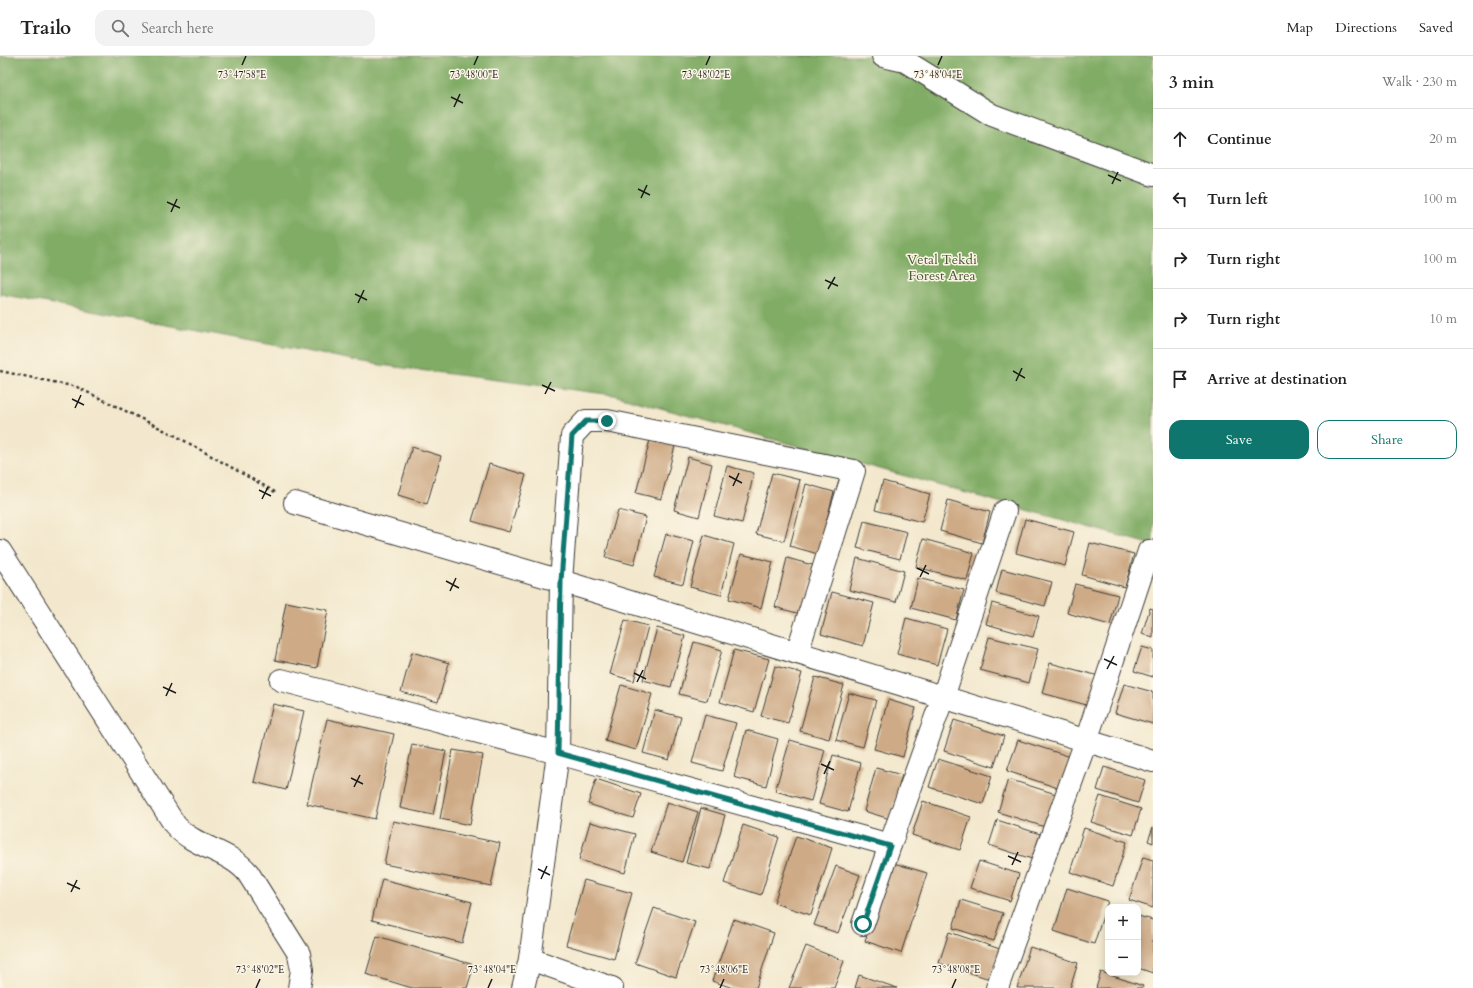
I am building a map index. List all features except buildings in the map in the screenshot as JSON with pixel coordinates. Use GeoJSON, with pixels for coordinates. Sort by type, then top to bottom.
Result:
{"type":"FeatureCollection","features":[{"type":"Feature","properties":{"kind":"street"},"geometry":{"type":"LineString","coordinates":[[883,56],[905,61],[992,115],[1153,175]]}},
{"type":"Feature","properties":{"kind":"street"},"geometry":{"type":"LineString","coordinates":[[524,988],[530,959],[558,753],[561,581],[572,436],[586,421],[607,421],[854,471],[797,653]]}},
{"type":"Feature","properties":{"kind":"street"},"geometry":{"type":"LineString","coordinates":[[295,503],[561,581],[1153,761]]}},
{"type":"Feature","properties":{"kind":"street"},"geometry":{"type":"LineString","coordinates":[[863,924],[943,697],[1005,511]]}},
{"type":"Feature","properties":{"kind":"street"},"geometry":{"type":"LineString","coordinates":[[0,551],[175,825],[181,832],[191,839],[240,864],[248,873],[299,954],[302,970],[299,988]]}},
{"type":"Feature","properties":{"kind":"street"},"geometry":{"type":"LineString","coordinates":[[997,988],[1086,741],[1150,551]]}},
{"type":"Feature","properties":{"kind":"street"},"geometry":{"type":"LineString","coordinates":[[281,680],[558,753],[890,846]]}},
{"type":"Feature","properties":{"kind":"street"},"geometry":{"type":"LineString","coordinates":[[530,959],[612,988]]}},
{"type":"Feature","properties":{"kind":"path"},"geometry":{"type":"LineString","coordinates":[[0,371],[77,387],[176,436],[295,503]]}},
{"type":"Feature","properties":{"kind":"green space","name":"Vetal Tekdi Forest Area"},"geometry":{"type":"Polygon","coordinates":[[[0,56],[1153,56],[1153,545],[614,395],[380,365],[0,294],[0,56]]]}},
{"type":"Feature","properties":{"kind":"route"},"geometry":{"type":"LineString","coordinates":[[607,421],[586,421],[572,436],[561,581],[558,753],[890,846],[863,924]]}}]}
